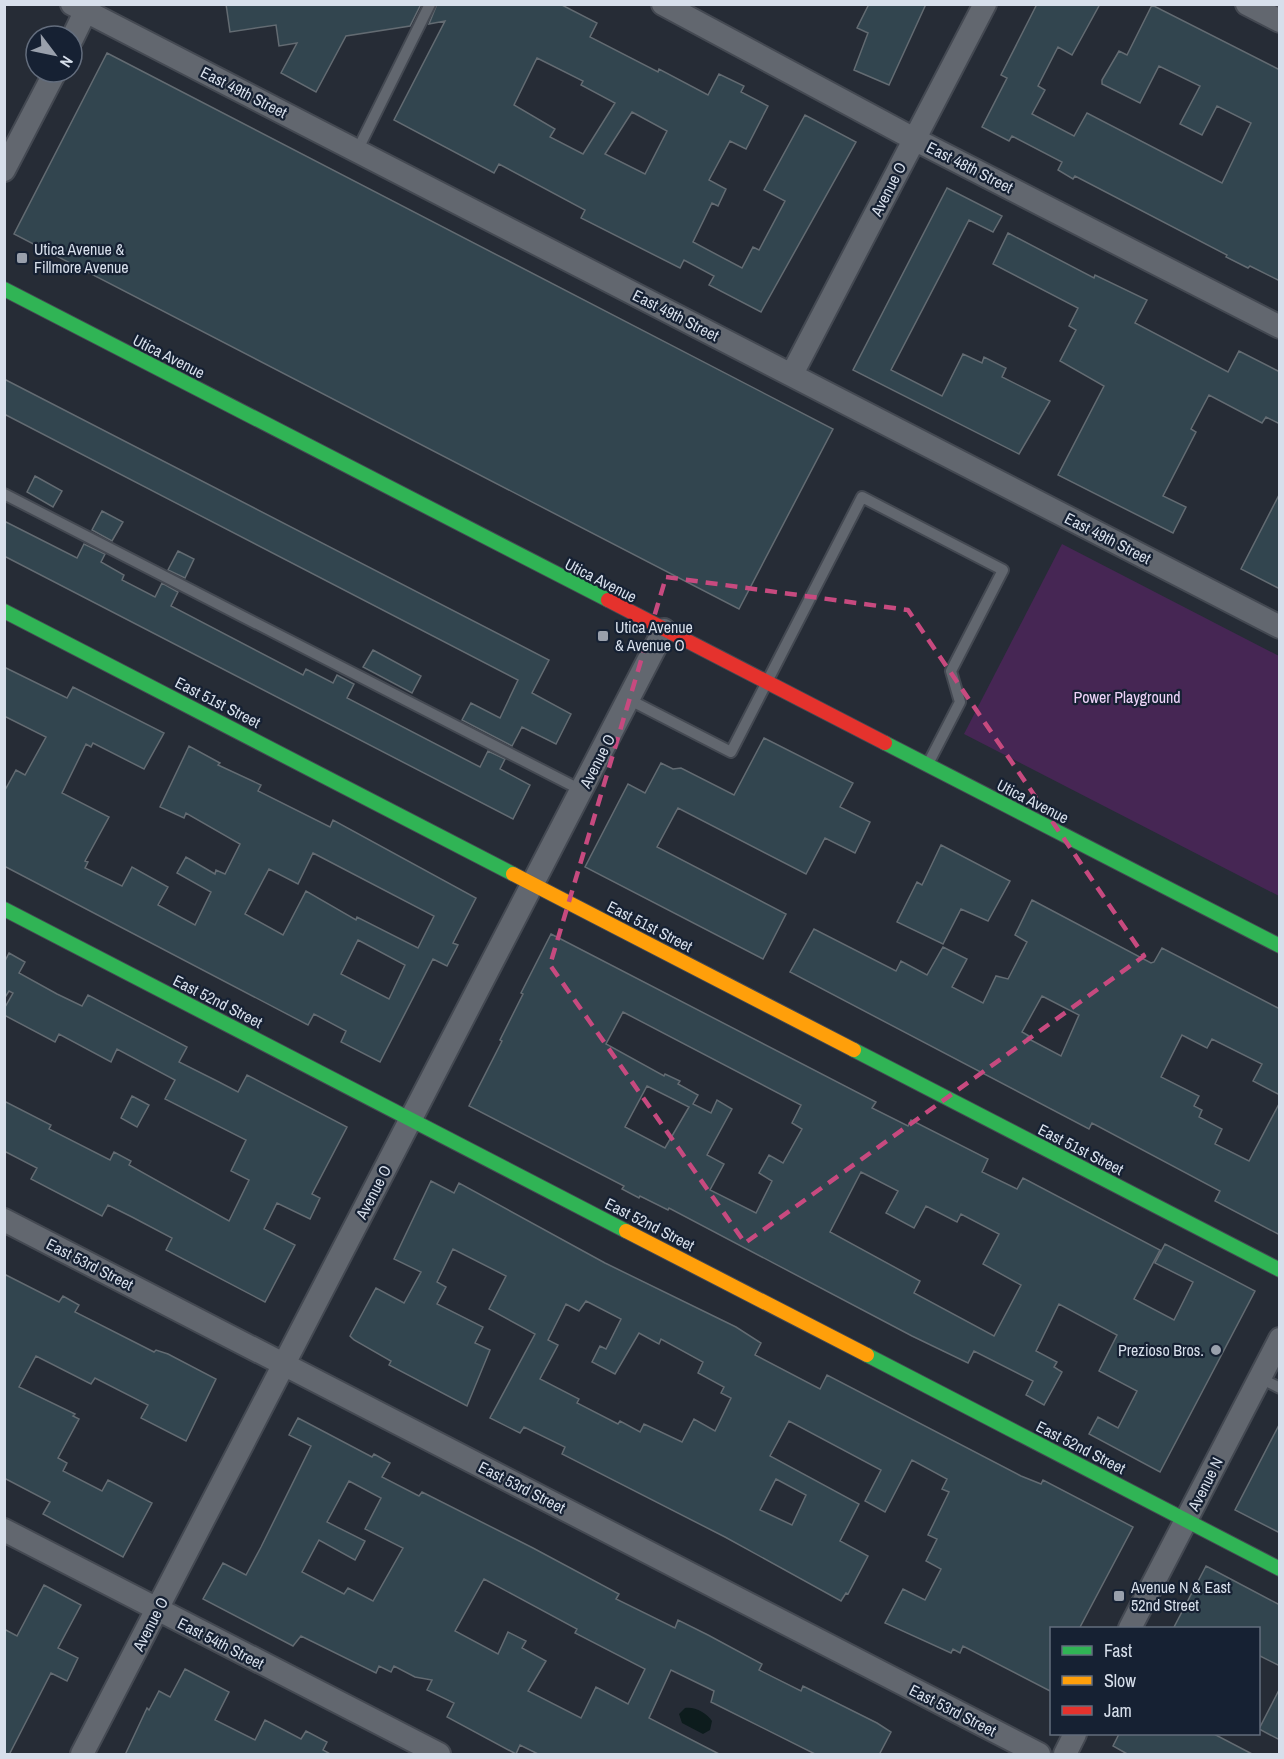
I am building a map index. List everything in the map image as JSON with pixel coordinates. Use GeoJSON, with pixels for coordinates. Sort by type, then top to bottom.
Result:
{"type":"FeatureCollection","features":[{"type":"Feature","properties":{"kind":"street","name":"East 48th Street"},"geometry":{"type":"LineString","coordinates":[[663,4],[914,138],[1280,327]]}},
{"type":"Feature","properties":{"kind":"street","name":"Avenue O"},"geometry":{"type":"LineString","coordinates":[[792,374],[985,4]]}},
{"type":"Feature","properties":{"kind":"street"},"geometry":{"type":"LineString","coordinates":[[1247,4],[1280,21]]}},
{"type":"Feature","properties":{"kind":"street","name":"East 49th Street"},"geometry":{"type":"LineString","coordinates":[[82,7],[1280,627]]}},
{"type":"Feature","properties":{"kind":"street"},"geometry":{"type":"LineString","coordinates":[[77,24],[82,7]]}},
{"type":"Feature","properties":{"kind":"street"},"geometry":{"type":"LineString","coordinates":[[4,170],[49,84]]}},
{"type":"Feature","properties":{"kind":"street","name":"Utica Avenue"},"geometry":{"type":"LineString","coordinates":[[4,289],[1280,946]]}},
{"type":"Feature","properties":{"kind":"street","name":"East 51st Street"},"geometry":{"type":"LineString","coordinates":[[4,611],[1280,1270]]}},
{"type":"Feature","properties":{"kind":"street","name":"Avenue O"},"geometry":{"type":"LineString","coordinates":[[82,1755],[664,630]]}},
{"type":"Feature","properties":{"kind":"street","name":"East 52nd Street"},"geometry":{"type":"LineString","coordinates":[[4,909],[1280,1569]]}},
{"type":"Feature","properties":{"kind":"street","name":"East 53rd Street"},"geometry":{"type":"LineString","coordinates":[[4,1220],[1039,1755]]}},
{"type":"Feature","properties":{"kind":"street","name":"Avenue N"},"geometry":{"type":"LineString","coordinates":[[1131,1627],[1186,1520],[1270,1383],[1280,1339]]}},
{"type":"Feature","properties":{"kind":"street","name":"East 54th Street"},"geometry":{"type":"LineString","coordinates":[[4,1530],[439,1755]]}},
{"type":"Feature","properties":{"kind":"street"},"geometry":{"type":"LineString","coordinates":[[1065,1755],[1075,1735]]}},
{"type":"Feature","properties":{"kind":"lane"},"geometry":{"type":"LineString","coordinates":[[357,151],[430,4]]}},
{"type":"Feature","properties":{"kind":"lane"},"geometry":{"type":"LineString","coordinates":[[4,494],[581,790]]}},
{"type":"Feature","properties":{"kind":"lane"},"geometry":{"type":"LineString","coordinates":[[628,699],[731,752],[862,497],[1003,570],[951,671],[960,702],[927,765]]}},
{"type":"Feature","properties":{"kind":"highlighted area"},"geometry":{"type":"Polygon","coordinates":[[[666,577],[908,610],[1144,956],[745,1243],[550,965],[666,577]]]}},
{"type":"Feature","properties":{"kind":"green space","name":"Power Playground"},"geometry":{"type":"Polygon","coordinates":[[[1062,544],[1279,656],[1279,896],[964,734],[1062,544]]]}},
{"type":"Feature","properties":{"kind":"shaded area"},"geometry":{"type":"Polygon","coordinates":[[[685,1708],[696,1709],[707,1715],[712,1721],[710,1730],[703,1734],[682,1723],[679,1714],[685,1708]]]}},
{"type":"Feature","properties":{"kind":"building"},"geometry":{"type":"Polygon","coordinates":[[[226,4],[421,4],[410,26],[346,36],[316,92],[281,73],[297,43],[279,46],[276,25],[230,32],[226,4]]]}},
{"type":"Feature","properties":{"kind":"building"},"geometry":{"type":"Polygon","coordinates":[[[437,4],[560,4],[597,23],[590,37],[708,95],[719,74],[744,86],[741,92],[768,106],[746,149],[730,141],[709,180],[726,189],[718,206],[712,203],[693,242],[742,268],[753,247],[759,250],[785,201],[764,190],[805,115],[856,142],[761,312],[709,285],[714,276],[684,260],[680,268],[581,218],[585,210],[499,164],[494,173],[394,120],[445,21],[429,24],[437,4]],[[537,58],[514,105],[555,129],[550,137],[583,154],[615,103],[581,85],[583,81],[537,58]],[[632,112],[605,154],[645,174],[667,131],[632,112]]]}},
{"type":"Feature","properties":{"kind":"building"},"geometry":{"type":"Polygon","coordinates":[[[869,4],[926,4],[889,85],[854,70],[868,33],[857,28],[869,4]]]}},
{"type":"Feature","properties":{"kind":"building"},"geometry":{"type":"Polygon","coordinates":[[[1037,4],[1100,4],[1072,55],[1058,47],[1038,86],[1045,90],[1032,114],[1074,136],[1087,113],[1222,183],[1251,123],[1217,106],[1202,135],[1180,124],[1200,86],[1159,66],[1140,103],[1102,84],[1102,80],[1119,51],[1127,55],[1152,5],[1280,70],[1280,281],[1226,257],[1227,255],[1075,176],[1073,179],[1058,170],[1062,162],[1012,136],[1009,141],[982,127],[1007,78],[1001,75],[1037,4]]]}},
{"type":"Feature","properties":{"kind":"building"},"geometry":{"type":"Polygon","coordinates":[[[107,53],[833,429],[739,609],[14,234],[107,53]]]}},
{"type":"Feature","properties":{"kind":"building"},"geometry":{"type":"Polygon","coordinates":[[[947,188],[1002,216],[993,232],[969,220],[891,370],[942,396],[963,354],[982,363],[984,357],[1006,368],[1002,377],[1050,401],[1019,454],[853,370],[947,188]]]}},
{"type":"Feature","properties":{"kind":"building"},"geometry":{"type":"Polygon","coordinates":[[[1008,233],[1094,278],[1095,275],[1147,300],[1135,323],[1228,372],[1239,351],[1280,372],[1280,424],[1266,417],[1262,423],[1209,395],[1191,429],[1196,432],[1163,496],[1186,507],[1173,533],[1058,475],[1104,386],[1060,361],[1076,330],[1069,326],[1078,308],[993,264],[1008,233]]]}},
{"type":"Feature","properties":{"kind":"building"},"geometry":{"type":"Polygon","coordinates":[[[4,379],[549,660],[532,693],[571,714],[556,744],[522,727],[512,746],[462,720],[471,703],[500,718],[518,680],[4,414],[4,379]]]}},
{"type":"Feature","properties":{"kind":"building"},"geometry":{"type":"Polygon","coordinates":[[[35,476],[62,491],[53,507],[27,492],[35,476]]]}},
{"type":"Feature","properties":{"kind":"building"},"geometry":{"type":"Polygon","coordinates":[[[1280,493],[1280,589],[1241,569],[1280,493]]]}},
{"type":"Feature","properties":{"kind":"building"},"geometry":{"type":"Polygon","coordinates":[[[102,511],[123,522],[112,541],[92,530],[102,511]]]}},
{"type":"Feature","properties":{"kind":"building"},"geometry":{"type":"Polygon","coordinates":[[[4,521],[77,558],[84,544],[105,554],[101,562],[124,575],[122,580],[155,597],[162,583],[178,592],[171,606],[303,675],[306,669],[333,683],[337,675],[354,684],[347,698],[480,767],[488,751],[505,759],[500,769],[530,785],[513,819],[4,556],[4,521]]]}},
{"type":"Feature","properties":{"kind":"building"},"geometry":{"type":"Polygon","coordinates":[[[178,551],[194,559],[185,578],[168,570],[178,551]]]}},
{"type":"Feature","properties":{"kind":"building"},"geometry":{"type":"Polygon","coordinates":[[[373,650],[421,676],[412,693],[363,667],[373,650]]]}},
{"type":"Feature","properties":{"kind":"building"},"geometry":{"type":"Polygon","coordinates":[[[4,667],[67,698],[73,687],[164,733],[144,769],[93,743],[91,747],[86,744],[62,793],[109,817],[85,861],[88,862],[85,868],[122,886],[132,867],[168,887],[158,905],[195,925],[211,892],[177,873],[186,857],[215,874],[216,870],[225,874],[240,844],[186,813],[184,818],[160,807],[189,746],[220,763],[218,765],[261,785],[258,791],[330,827],[333,820],[476,898],[453,943],[458,945],[447,966],[433,959],[380,1062],[341,1042],[346,1031],[314,1014],[308,1025],[4,866],[4,792],[16,770],[25,775],[46,737],[4,716],[4,667]],[[313,853],[298,884],[269,869],[245,914],[283,935],[306,891],[356,920],[357,917],[418,948],[434,916],[313,853]],[[358,940],[341,974],[389,999],[405,965],[358,940]]]}},
{"type":"Feature","properties":{"kind":"building"},"geometry":{"type":"Polygon","coordinates":[[[764,738],[853,783],[840,807],[870,822],[855,853],[825,838],[806,874],[678,808],[657,847],[786,914],[763,959],[585,867],[628,784],[645,793],[661,763],[673,769],[681,768],[734,795],[764,738]]]}},
{"type":"Feature","properties":{"kind":"building"},"geometry":{"type":"Polygon","coordinates":[[[941,845],[1010,881],[988,921],[961,909],[943,944],[897,922],[917,882],[922,885],[941,845]]]}},
{"type":"Feature","properties":{"kind":"building"},"geometry":{"type":"Polygon","coordinates":[[[1032,900],[1151,963],[1154,962],[1162,948],[1280,1009],[1280,1095],[1253,1081],[1262,1064],[1212,1039],[1207,1048],[1182,1035],[1161,1077],[1199,1096],[1194,1106],[1202,1110],[1199,1117],[1222,1129],[1215,1144],[1249,1161],[1280,1102],[1280,1235],[1215,1201],[1220,1191],[1092,1123],[1089,1129],[790,972],[814,929],[896,971],[901,961],[927,975],[943,947],[967,959],[952,987],[983,1003],[996,976],[1008,979],[1027,942],[1015,935],[1032,900]],[[1042,996],[1022,1032],[1029,1036],[1027,1038],[1061,1056],[1079,1015],[1042,996]]]}},
{"type":"Feature","properties":{"kind":"building"},"geometry":{"type":"Polygon","coordinates":[[[551,934],[876,1102],[872,1108],[908,1126],[911,1120],[988,1159],[982,1172],[1017,1189],[1023,1178],[1160,1250],[1134,1299],[1174,1320],[1193,1282],[1155,1263],[1165,1244],[1255,1291],[1160,1472],[1089,1434],[1098,1417],[1118,1428],[1137,1391],[1099,1371],[1117,1335],[1059,1304],[1036,1351],[1057,1362],[1054,1367],[1062,1372],[1044,1405],[1026,1395],[1033,1381],[974,1351],[968,1363],[912,1336],[669,1208],[668,1210],[640,1196],[639,1198],[622,1189],[624,1186],[469,1106],[502,1041],[500,1040],[523,994],[521,993],[551,934]],[[623,1012],[606,1044],[664,1076],[665,1074],[680,1081],[678,1084],[698,1095],[693,1104],[711,1113],[717,1100],[732,1109],[707,1155],[724,1164],[710,1190],[756,1213],[772,1181],[759,1173],[769,1155],[783,1163],[802,1129],[792,1123],[801,1105],[623,1012]],[[647,1086],[625,1127],[665,1148],[689,1107],[647,1086]],[[861,1172],[830,1232],[920,1281],[914,1293],[994,1336],[1021,1285],[983,1264],[999,1234],[961,1214],[957,1222],[926,1206],[914,1228],[886,1213],[898,1191],[861,1172]]]}},
{"type":"Feature","properties":{"kind":"building"},"geometry":{"type":"Polygon","coordinates":[[[9,953],[25,962],[19,973],[57,994],[82,1006],[88,995],[187,1047],[179,1062],[238,1092],[247,1075],[347,1127],[312,1194],[320,1198],[310,1219],[277,1203],[264,1229],[295,1245],[265,1302],[166,1250],[172,1238],[108,1205],[102,1216],[31,1179],[37,1168],[4,1151],[4,1101],[51,1125],[49,1129],[110,1160],[114,1152],[131,1161],[129,1165],[229,1221],[249,1180],[231,1171],[246,1140],[165,1099],[175,1080],[117,1049],[111,1062],[59,1034],[55,1042],[4,1015],[4,1009],[13,993],[9,991],[4,999],[4,963],[9,953]]]}},
{"type":"Feature","properties":{"kind":"building"},"geometry":{"type":"Polygon","coordinates":[[[132,1096],[149,1105],[137,1127],[121,1118],[132,1096]]]}},
{"type":"Feature","properties":{"kind":"building"},"geometry":{"type":"Polygon","coordinates":[[[431,1181],[454,1193],[459,1183],[605,1263],[736,1327],[761,1343],[755,1355],[820,1389],[827,1375],[1021,1476],[1041,1484],[1043,1480],[1133,1527],[1080,1627],[1050,1627],[1050,1691],[963,1646],[960,1653],[953,1649],[951,1653],[885,1623],[903,1589],[925,1600],[941,1569],[926,1561],[937,1539],[928,1535],[949,1492],[942,1489],[947,1479],[912,1460],[885,1512],[865,1501],[881,1470],[789,1421],[770,1456],[859,1504],[840,1541],[868,1556],[848,1594],[846,1593],[841,1601],[725,1537],[562,1454],[565,1447],[524,1427],[520,1433],[490,1418],[535,1334],[489,1309],[506,1276],[453,1249],[437,1282],[446,1287],[437,1304],[483,1327],[475,1343],[490,1350],[467,1406],[389,1365],[391,1361],[350,1336],[376,1288],[404,1303],[421,1272],[394,1259],[431,1181]],[[586,1301],[579,1311],[566,1304],[548,1340],[558,1345],[540,1379],[579,1399],[577,1403],[618,1424],[620,1421],[640,1432],[644,1424],[682,1442],[694,1419],[715,1431],[731,1398],[721,1393],[724,1387],[698,1373],[703,1362],[661,1339],[659,1344],[639,1333],[615,1374],[592,1362],[600,1346],[606,1349],[621,1319],[586,1301]],[[776,1479],[760,1510],[792,1525],[806,1495],[776,1479]]]}},
{"type":"Feature","properties":{"kind":"building"},"geometry":{"type":"Polygon","coordinates":[[[4,1274],[59,1302],[63,1296],[79,1305],[75,1312],[154,1352],[156,1350],[168,1354],[216,1379],[186,1441],[141,1418],[148,1405],[95,1378],[91,1384],[36,1356],[19,1387],[75,1414],[73,1416],[79,1419],[58,1458],[67,1463],[63,1471],[102,1491],[108,1480],[152,1503],[123,1557],[43,1514],[50,1502],[4,1478],[4,1274]]]}},
{"type":"Feature","properties":{"kind":"building"},"geometry":{"type":"Polygon","coordinates":[[[298,1418],[372,1457],[374,1454],[390,1463],[382,1477],[419,1496],[422,1492],[533,1548],[619,1594],[616,1599],[675,1628],[678,1620],[708,1635],[762,1664],[759,1670],[801,1691],[803,1686],[891,1732],[879,1755],[817,1755],[711,1702],[714,1691],[671,1670],[649,1718],[721,1755],[540,1755],[520,1745],[516,1754],[447,1717],[454,1703],[427,1690],[432,1680],[415,1677],[394,1666],[391,1672],[379,1666],[376,1673],[301,1636],[293,1646],[203,1599],[223,1563],[246,1575],[261,1547],[311,1446],[289,1435],[298,1418]],[[349,1481],[327,1522],[365,1541],[355,1560],[319,1540],[302,1572],[344,1594],[348,1588],[373,1601],[403,1548],[365,1529],[381,1498],[349,1481]],[[484,1579],[455,1631],[498,1654],[508,1632],[526,1641],[522,1648],[546,1661],[528,1691],[581,1718],[596,1687],[628,1704],[645,1669],[575,1633],[577,1629],[484,1579]]]}},
{"type":"Feature","properties":{"kind":"building"},"geometry":{"type":"Polygon","coordinates":[[[1280,1423],[1280,1533],[1235,1510],[1280,1423]]]}},
{"type":"Feature","properties":{"kind":"building"},"geometry":{"type":"Polygon","coordinates":[[[1206,1566],[1280,1605],[1280,1666],[1260,1656],[1260,1627],[1174,1627],[1206,1566]]]}},
{"type":"Feature","properties":{"kind":"building"},"geometry":{"type":"Polygon","coordinates":[[[44,1585],[81,1605],[58,1648],[78,1658],[67,1681],[51,1673],[9,1755],[4,1755],[4,1629],[17,1636],[44,1585]]]}},
{"type":"Feature","properties":{"kind":"building"},"geometry":{"type":"Polygon","coordinates":[[[185,1669],[229,1692],[215,1720],[255,1740],[265,1720],[301,1739],[306,1731],[327,1742],[323,1750],[332,1755],[125,1755],[147,1708],[149,1710],[159,1691],[170,1697],[185,1669]]]}},
{"type":"Feature","properties":{"kind":"building"},"geometry":{"type":"Polygon","coordinates":[[[1280,1688],[1280,1740],[1260,1730],[1280,1688]]]}},
{"type":"Feature","properties":{"kind":"building"},"geometry":{"type":"Polygon","coordinates":[[[1118,1735],[1216,1735],[1254,1755],[1129,1755],[1113,1746],[1118,1735]]]}},
{"type":"Feature","properties":{"kind":"traffic: fast"},"geometry":{"type":"LineString","coordinates":[[4,289],[608,600]]}},
{"type":"Feature","properties":{"kind":"traffic: fast"},"geometry":{"type":"LineString","coordinates":[[4,611],[513,874]]}},
{"type":"Feature","properties":{"kind":"traffic: fast"},"geometry":{"type":"LineString","coordinates":[[885,743],[1280,946]]}},
{"type":"Feature","properties":{"kind":"traffic: fast"},"geometry":{"type":"LineString","coordinates":[[4,909],[626,1231]]}},
{"type":"Feature","properties":{"kind":"traffic: fast"},"geometry":{"type":"LineString","coordinates":[[854,1050],[1280,1270]]}},
{"type":"Feature","properties":{"kind":"traffic: fast"},"geometry":{"type":"LineString","coordinates":[[867,1355],[1280,1569]]}},
{"type":"Feature","properties":{"kind":"traffic: slow"},"geometry":{"type":"LineString","coordinates":[[513,874],[854,1050]]}},
{"type":"Feature","properties":{"kind":"traffic: slow"},"geometry":{"type":"LineString","coordinates":[[626,1231],[867,1355]]}},
{"type":"Feature","properties":{"kind":"traffic: jam"},"geometry":{"type":"LineString","coordinates":[[608,600],[885,743]]}},
{"type":"Feature","properties":{"kind":"place","name":"Utica Avenue & Fillmore Avenue"},"geometry":{"type":"Point","coordinates":[22,258]}},
{"type":"Feature","properties":{"kind":"place","name":"Utica Avenue & Avenue O"},"geometry":{"type":"Point","coordinates":[603,636]}},
{"type":"Feature","properties":{"kind":"place","name":"Prezioso Bros."},"geometry":{"type":"Point","coordinates":[1216,1350]}},
{"type":"Feature","properties":{"kind":"place","name":"Avenue N & East 52nd Street"},"geometry":{"type":"Point","coordinates":[1119,1596]}}]}
